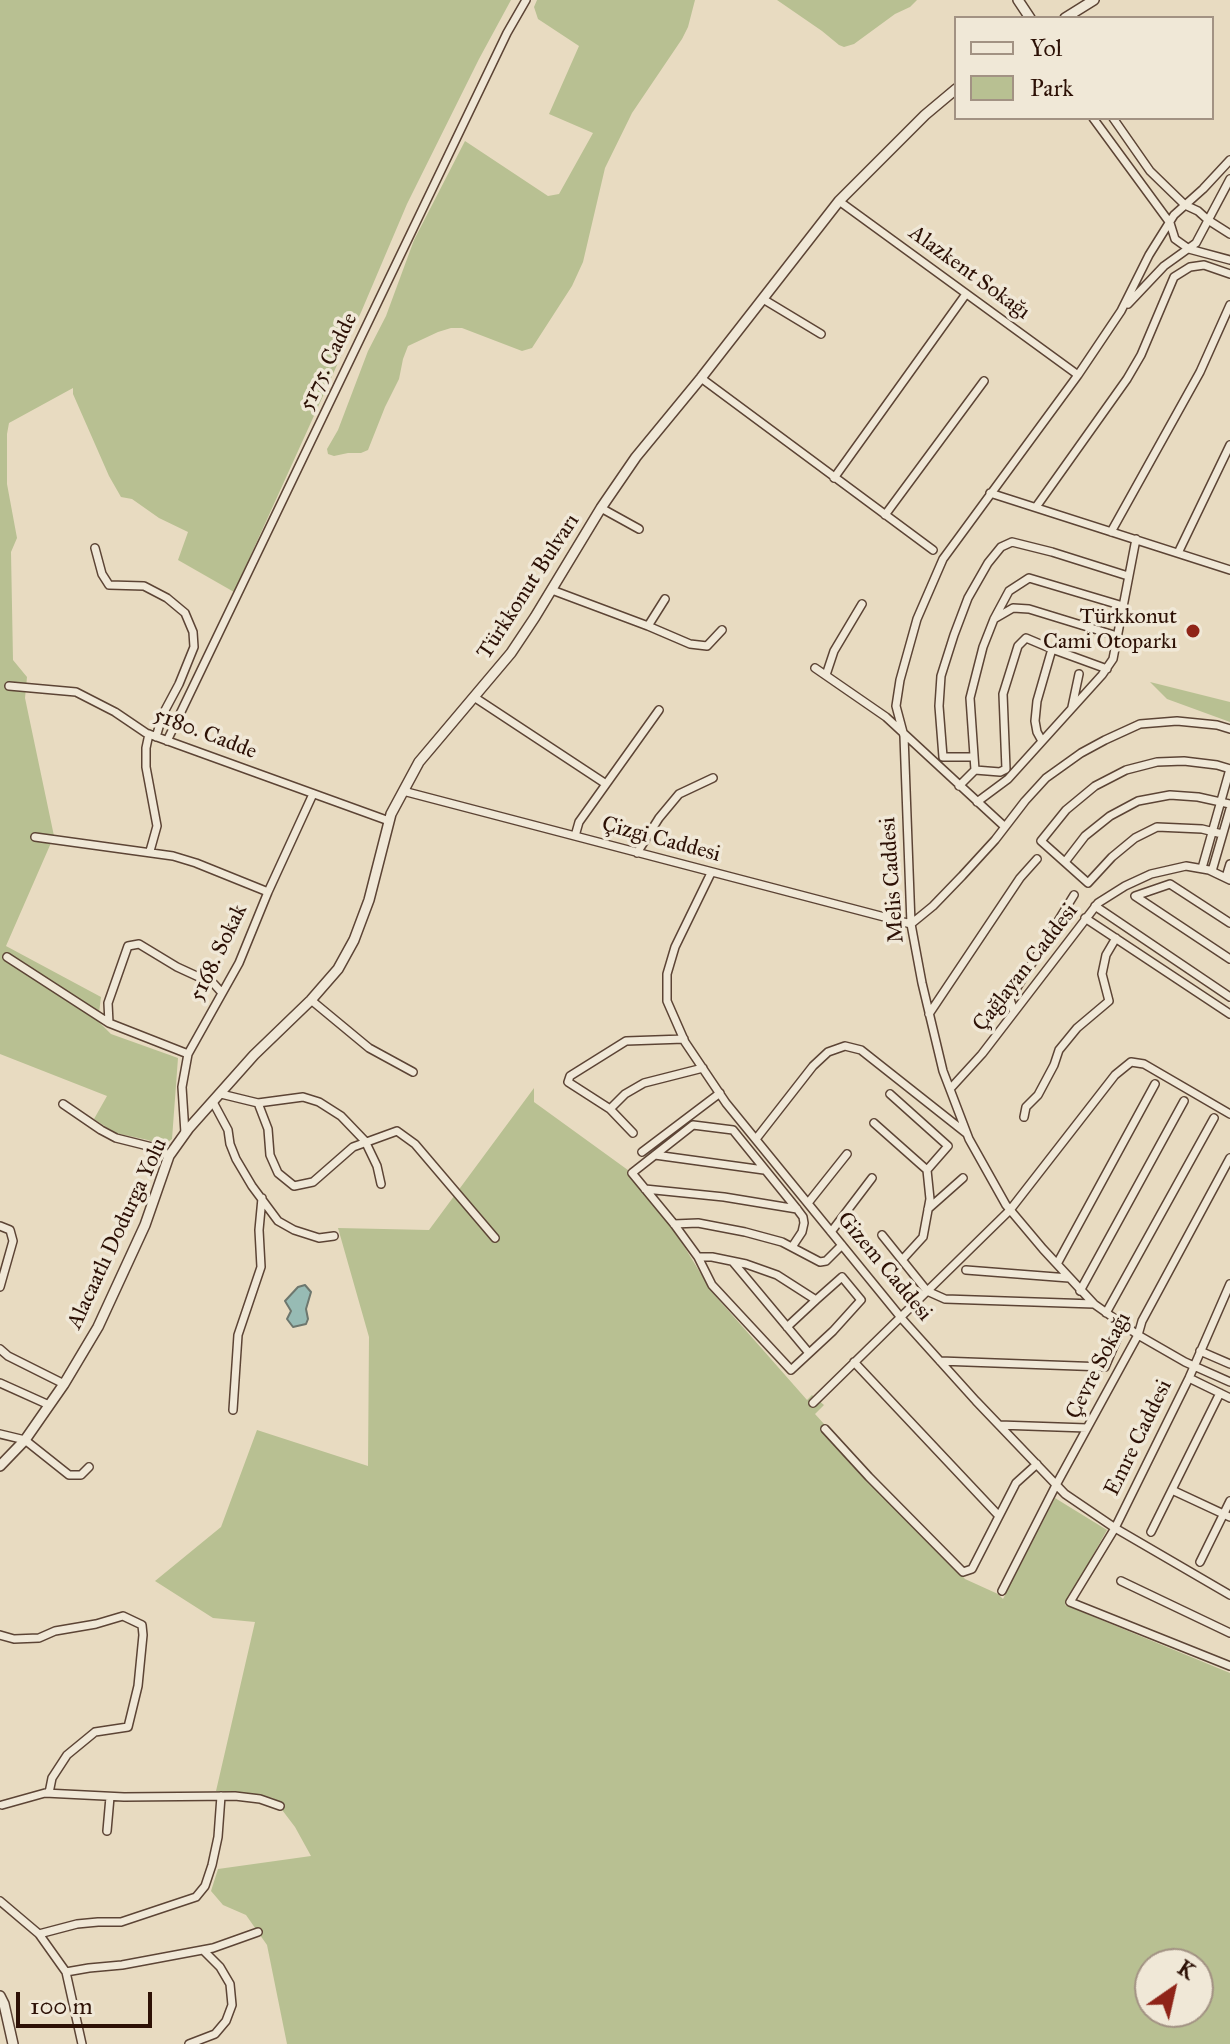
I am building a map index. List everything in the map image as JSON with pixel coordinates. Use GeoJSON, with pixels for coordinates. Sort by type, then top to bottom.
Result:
{"type":"FeatureCollection","features":[{"type":"Feature","properties":{"kind":"street","name":"5175. Cadde"},"geometry":{"type":"LineString","coordinates":[[167,741],[507,33],[526,0]]}},
{"type":"Feature","properties":{"kind":"street"},"geometry":{"type":"LineString","coordinates":[[1068,16],[1094,0]]}},
{"type":"Feature","properties":{"kind":"street","name":"Türkkonut Bulvarı"},"geometry":{"type":"LineString","coordinates":[[185,1133],[254,1055],[338,969],[354,940],[369,900],[389,821],[419,762],[511,653],[636,457],[839,201],[925,115],[954,91]]}},
{"type":"Feature","properties":{"kind":"street"},"geometry":{"type":"LineString","coordinates":[[1094,120],[1170,223],[1175,239],[1189,249],[1230,260]]}},
{"type":"Feature","properties":{"kind":"street"},"geometry":{"type":"LineString","coordinates":[[1114,120],[1150,171],[1185,205],[1230,234]]}},
{"type":"Feature","properties":{"kind":"street","name":"Melis Caddesi"},"geometry":{"type":"LineString","coordinates":[[1230,160],[1177,210],[1149,255],[1121,311],[943,559],[917,619],[896,706],[904,736],[911,924],[943,1071],[967,1134],[1010,1210],[1080,1291],[1138,1335],[1193,1366],[1230,1382]]}},
{"type":"Feature","properties":{"kind":"street","name":"Melis Caddesi"},"geometry":{"type":"LineString","coordinates":[[1121,311],[1164,266],[1189,249],[1201,236],[1230,179]]}},
{"type":"Feature","properties":{"kind":"street","name":"Alazkent Sokağı"},"geometry":{"type":"LineString","coordinates":[[839,201],[1078,375]]}},
{"type":"Feature","properties":{"kind":"street"},"geometry":{"type":"LineString","coordinates":[[1036,507],[1097,423],[1141,355],[1174,277],[1190,267],[1204,265],[1230,274]]}},
{"type":"Feature","properties":{"kind":"street"},"geometry":{"type":"LineString","coordinates":[[834,478],[966,294]]}},
{"type":"Feature","properties":{"kind":"street"},"geometry":{"type":"LineString","coordinates":[[763,299],[821,334]]}},
{"type":"Feature","properties":{"kind":"street"},"geometry":{"type":"LineString","coordinates":[[1111,532],[1200,372],[1230,305]]}},
{"type":"Feature","properties":{"kind":"street"},"geometry":{"type":"LineString","coordinates":[[701,378],[933,550]]}},
{"type":"Feature","properties":{"kind":"street"},"geometry":{"type":"LineString","coordinates":[[885,515],[984,381]]}},
{"type":"Feature","properties":{"kind":"street"},"geometry":{"type":"LineString","coordinates":[[1178,553],[1230,445]]}},
{"type":"Feature","properties":{"kind":"street"},"geometry":{"type":"LineString","coordinates":[[990,493],[1230,570]]}},
{"type":"Feature","properties":{"kind":"street"},"geometry":{"type":"LineString","coordinates":[[601,508],[639,529]]}},
{"type":"Feature","properties":{"kind":"street"},"geometry":{"type":"LineString","coordinates":[[977,802],[1008,779],[1107,669],[1113,659],[1136,539]]}},
{"type":"Feature","properties":{"kind":"street"},"geometry":{"type":"LineString","coordinates":[[974,757],[943,757],[939,706],[941,676],[968,598],[1001,547],[1012,542],[1128,576]]}},
{"type":"Feature","properties":{"kind":"street"},"geometry":{"type":"LineString","coordinates":[[95,548],[102,574],[109,585],[144,586],[167,598],[185,613],[193,632],[194,647],[146,748],[146,767],[157,826],[150,851]]}},
{"type":"Feature","properties":{"kind":"street"},"geometry":{"type":"LineString","coordinates":[[959,786],[975,770],[970,698],[983,647],[1009,591],[1029,578],[1123,606]]}},
{"type":"Feature","properties":{"kind":"street"},"geometry":{"type":"LineString","coordinates":[[552,590],[690,644],[707,646],[722,630]]}},
{"type":"Feature","properties":{"kind":"street"},"geometry":{"type":"LineString","coordinates":[[648,626],[665,599]]}},
{"type":"Feature","properties":{"kind":"street"},"geometry":{"type":"LineString","coordinates":[[826,675],[834,651],[862,604]]}},
{"type":"Feature","properties":{"kind":"street"},"geometry":{"type":"LineString","coordinates":[[994,619],[1013,608],[1029,609],[1117,636]]}},
{"type":"Feature","properties":{"kind":"street"},"geometry":{"type":"LineString","coordinates":[[975,770],[1000,772],[1006,769],[1003,694],[1018,646],[1026,638],[1107,669]]}},
{"type":"Feature","properties":{"kind":"street"},"geometry":{"type":"LineString","coordinates":[[1042,741],[1035,721],[1037,701],[1052,649]]}},
{"type":"Feature","properties":{"kind":"street"},"geometry":{"type":"LineString","coordinates":[[815,668],[886,717],[1005,827]]}},
{"type":"Feature","properties":{"kind":"street"},"geometry":{"type":"LineString","coordinates":[[1072,709],[1079,674]]}},
{"type":"Feature","properties":{"kind":"street","name":"5180. Cadde"},"geometry":{"type":"LineString","coordinates":[[9,686],[76,692],[152,735],[389,821]]}},
{"type":"Feature","properties":{"kind":"street"},"geometry":{"type":"LineString","coordinates":[[474,697],[606,784]]}},
{"type":"Feature","properties":{"kind":"street"},"geometry":{"type":"LineString","coordinates":[[575,836],[579,822],[659,710]]}},
{"type":"Feature","properties":{"kind":"street"},"geometry":{"type":"LineString","coordinates":[[911,924],[962,876],[1046,778],[1081,753],[1140,724],[1177,721],[1230,729]]}},
{"type":"Feature","properties":{"kind":"street"},"geometry":{"type":"LineString","coordinates":[[1212,871],[1222,834],[1230,769],[1217,765],[1157,762],[1126,770],[1095,786],[1066,810],[1041,841],[1088,883],[1135,838],[1157,827],[1180,826],[1222,834]]}},
{"type":"Feature","properties":{"kind":"street"},"geometry":{"type":"LineString","coordinates":[[637,853],[679,794],[713,778]]}},
{"type":"Feature","properties":{"kind":"street","name":"Çizgi Caddesi"},"geometry":{"type":"LineString","coordinates":[[403,791],[911,924]]}},
{"type":"Feature","properties":{"kind":"street","name":"5168. Sokak"},"geometry":{"type":"LineString","coordinates":[[185,1133],[182,1087],[188,1054],[239,963],[313,794]]}},
{"type":"Feature","properties":{"kind":"street"},"geometry":{"type":"LineString","coordinates":[[1065,862],[1085,836],[1110,816],[1138,801],[1170,795],[1227,805]]}},
{"type":"Feature","properties":{"kind":"street"},"geometry":{"type":"LineString","coordinates":[[1202,868],[1211,831],[1227,805]]}},
{"type":"Feature","properties":{"kind":"street"},"geometry":{"type":"LineString","coordinates":[[35,837],[150,851],[196,863],[268,892]]}},
{"type":"Feature","properties":{"kind":"street"},"geometry":{"type":"LineString","coordinates":[[929,1014],[1020,878],[1037,859]]}},
{"type":"Feature","properties":{"kind":"street"},"geometry":{"type":"LineString","coordinates":[[1228,878],[1230,864]]}},
{"type":"Feature","properties":{"kind":"street","name":"Çağlayan Caddesi"},"geometry":{"type":"LineString","coordinates":[[950,1089],[982,1054],[1095,906],[1125,886],[1151,874],[1186,866],[1202,868],[1228,878]]}},
{"type":"Feature","properties":{"kind":"street","name":"Gizem Caddesi"},"geometry":{"type":"LineString","coordinates":[[711,873],[675,947],[667,974],[667,1001],[684,1039],[720,1093],[900,1317],[1065,1494],[1115,1528],[1230,1595]]}},
{"type":"Feature","properties":{"kind":"street"},"geometry":{"type":"LineString","coordinates":[[1230,923],[1170,884],[1135,896],[1230,959]]}},
{"type":"Feature","properties":{"kind":"street"},"geometry":{"type":"LineString","coordinates":[[1014,1012],[1010,999],[1074,895]]}},
{"type":"Feature","properties":{"kind":"street"},"geometry":{"type":"LineString","coordinates":[[1095,906],[1230,997]]}},
{"type":"Feature","properties":{"kind":"street"},"geometry":{"type":"LineString","coordinates":[[1085,918],[1230,1014]]}},
{"type":"Feature","properties":{"kind":"street"},"geometry":{"type":"LineString","coordinates":[[1109,1001],[1102,974],[1106,955],[1116,938]]}},
{"type":"Feature","properties":{"kind":"street"},"geometry":{"type":"LineString","coordinates":[[109,1023],[108,1003],[128,946],[139,944],[177,967],[214,984],[222,993]]}},
{"type":"Feature","properties":{"kind":"street"},"geometry":{"type":"LineString","coordinates":[[7,957],[109,1023],[188,1054]]}},
{"type":"Feature","properties":{"kind":"street"},"geometry":{"type":"LineString","coordinates":[[1024,1117],[1026,1107],[1038,1095],[1059,1050],[1077,1028],[1118,995]]}},
{"type":"Feature","properties":{"kind":"street"},"geometry":{"type":"LineString","coordinates":[[311,1000],[369,1048],[413,1072]]}},
{"type":"Feature","properties":{"kind":"street"},"geometry":{"type":"LineString","coordinates":[[633,1133],[610,1109],[568,1082],[570,1076],[626,1041],[684,1039]]}},
{"type":"Feature","properties":{"kind":"street"},"geometry":{"type":"LineString","coordinates":[[756,1139],[813,1066],[828,1052],[845,1046],[861,1050],[967,1134]]}},
{"type":"Feature","properties":{"kind":"street"},"geometry":{"type":"LineString","coordinates":[[813,1403],[1010,1210],[1115,1075],[1131,1062],[1144,1064],[1230,1114]]}},
{"type":"Feature","properties":{"kind":"street"},"geometry":{"type":"LineString","coordinates":[[610,1109],[625,1094],[644,1083],[703,1068]]}},
{"type":"Feature","properties":{"kind":"street"},"geometry":{"type":"LineString","coordinates":[[1057,1264],[1155,1084]]}},
{"type":"Feature","properties":{"kind":"street"},"geometry":{"type":"LineString","coordinates":[[642,1152],[720,1093]]}},
{"type":"Feature","properties":{"kind":"street"},"geometry":{"type":"LineString","coordinates":[[221,1094],[258,1103],[303,1097],[319,1102],[341,1116],[365,1141],[377,1166],[381,1184]]}},
{"type":"Feature","properties":{"kind":"street"},"geometry":{"type":"LineString","coordinates":[[890,1094],[948,1146],[927,1170]]}},
{"type":"Feature","properties":{"kind":"street"},"geometry":{"type":"LineString","coordinates":[[1080,1291],[1184,1101]]}},
{"type":"Feature","properties":{"kind":"street"},"geometry":{"type":"LineString","coordinates":[[213,1102],[228,1130],[236,1159],[278,1221],[319,1238],[334,1236]]}},
{"type":"Feature","properties":{"kind":"street"},"geometry":{"type":"LineString","coordinates":[[258,1103],[268,1129],[270,1155],[278,1173],[294,1186],[313,1182],[344,1154],[365,1141],[397,1131],[415,1144],[495,1238]]}},
{"type":"Feature","properties":{"kind":"street"},"geometry":{"type":"LineString","coordinates":[[63,1104],[116,1138],[160,1149],[169,1156]]}},
{"type":"Feature","properties":{"kind":"street"},"geometry":{"type":"LineString","coordinates":[[1106,1313],[1214,1118]]}},
{"type":"Feature","properties":{"kind":"street"},"geometry":{"type":"LineString","coordinates":[[874,1123],[927,1170],[930,1199],[923,1237],[902,1260]]}},
{"type":"Feature","properties":{"kind":"street"},"geometry":{"type":"LineString","coordinates":[[787,1327],[842,1277],[861,1300],[791,1370],[712,1285],[698,1257],[632,1173],[693,1125],[733,1130],[803,1217],[802,1232],[792,1247]]}},
{"type":"Feature","properties":{"kind":"street","name":"Alacaatlı Dodurga Yolu"},"geometry":{"type":"LineString","coordinates":[[0,1466],[25,1440],[98,1327],[145,1225],[169,1156],[185,1133]]}},
{"type":"Feature","properties":{"kind":"street"},"geometry":{"type":"LineString","coordinates":[[808,1203],[847,1154]]}},
{"type":"Feature","properties":{"kind":"street"},"geometry":{"type":"LineString","coordinates":[[655,1155],[765,1170]]}},
{"type":"Feature","properties":{"kind":"street","name":"Çevre Sokağı"},"geometry":{"type":"LineString","coordinates":[[1002,1591],[1230,1158]]}},
{"type":"Feature","properties":{"kind":"street"},"geometry":{"type":"LineString","coordinates":[[831,1232],[872,1178]]}},
{"type":"Feature","properties":{"kind":"street"},"geometry":{"type":"LineString","coordinates":[[928,1209],[963,1178]]}},
{"type":"Feature","properties":{"kind":"street"},"geometry":{"type":"LineString","coordinates":[[645,1189],[797,1209]]}},
{"type":"Feature","properties":{"kind":"street"},"geometry":{"type":"LineString","coordinates":[[233,1410],[238,1335],[261,1267],[259,1230],[262,1198]]}},
{"type":"Feature","properties":{"kind":"street"},"geometry":{"type":"LineString","coordinates":[[674,1224],[698,1223],[745,1232],[792,1247],[820,1262],[826,1261],[842,1245]]}},
{"type":"Feature","properties":{"kind":"street"},"geometry":{"type":"LineString","coordinates":[[0,1226],[10,1230],[13,1241],[0,1287]]}},
{"type":"Feature","properties":{"kind":"street"},"geometry":{"type":"LineString","coordinates":[[882,1235],[927,1291],[945,1299],[1094,1304]]}},
{"type":"Feature","properties":{"kind":"street"},"geometry":{"type":"LineString","coordinates":[[698,1257],[746,1264],[777,1275],[816,1300]]}},
{"type":"Feature","properties":{"kind":"street"},"geometry":{"type":"LineString","coordinates":[[733,1262],[809,1353]]}},
{"type":"Feature","properties":{"kind":"street"},"geometry":{"type":"LineString","coordinates":[[966,1270],[1069,1278]]}},
{"type":"Feature","properties":{"kind":"street","name":"Emre Caddesi"},"geometry":{"type":"LineString","coordinates":[[1230,1284],[1189,1378],[1115,1528],[1070,1602],[1230,1666]]}},
{"type":"Feature","properties":{"kind":"street"},"geometry":{"type":"LineString","coordinates":[[940,1361],[1105,1367],[1123,1325]]}},
{"type":"Feature","properties":{"kind":"street"},"geometry":{"type":"LineString","coordinates":[[0,1349],[64,1384]]}},
{"type":"Feature","properties":{"kind":"street"},"geometry":{"type":"LineString","coordinates":[[1200,1351],[1230,1364]]}},
{"type":"Feature","properties":{"kind":"street"},"geometry":{"type":"LineString","coordinates":[[854,1362],[999,1516]]}},
{"type":"Feature","properties":{"kind":"street"},"geometry":{"type":"LineString","coordinates":[[1189,1378],[1230,1398]]}},
{"type":"Feature","properties":{"kind":"street"},"geometry":{"type":"LineString","coordinates":[[0,1383],[49,1405]]}},
{"type":"Feature","properties":{"kind":"street"},"geometry":{"type":"LineString","coordinates":[[1151,1532],[1220,1393]]}},
{"type":"Feature","properties":{"kind":"street"},"geometry":{"type":"LineString","coordinates":[[999,1425],[1087,1428]]}},
{"type":"Feature","properties":{"kind":"street"},"geometry":{"type":"LineString","coordinates":[[825,1429],[862,1471],[963,1572],[972,1569],[1016,1483],[1037,1464]]}},
{"type":"Feature","properties":{"kind":"street"},"geometry":{"type":"LineString","coordinates":[[0,1434],[25,1440],[69,1475],[81,1475],[89,1467]]}},
{"type":"Feature","properties":{"kind":"street"},"geometry":{"type":"LineString","coordinates":[[1172,1490],[1227,1515]]}},
{"type":"Feature","properties":{"kind":"street"},"geometry":{"type":"LineString","coordinates":[[1200,1562],[1227,1515],[1230,1501]]}},
{"type":"Feature","properties":{"kind":"street"},"geometry":{"type":"LineString","coordinates":[[1121,1581],[1230,1633]]}},
{"type":"Feature","properties":{"kind":"street"},"geometry":{"type":"LineString","coordinates":[[0,1635],[14,1639],[39,1638],[55,1631],[123,1616],[142,1625],[138,1686],[128,1727],[95,1732],[67,1755],[52,1778],[49,1793]]}},
{"type":"Feature","properties":{"kind":"street"},"geometry":{"type":"LineString","coordinates":[[1,1804],[49,1793],[110,1797],[221,1796],[260,1799],[280,1806]]}},
{"type":"Feature","properties":{"kind":"street"},"geometry":{"type":"LineString","coordinates":[[39,1934],[77,1924],[121,1922],[196,1897],[205,1886],[212,1865],[221,1796]]}},
{"type":"Feature","properties":{"kind":"street"},"geometry":{"type":"LineString","coordinates":[[107,1831],[110,1797]]}},
{"type":"Feature","properties":{"kind":"street"},"geometry":{"type":"LineString","coordinates":[[0,1901],[39,1934],[66,1972],[82,2044]]}},
{"type":"Feature","properties":{"kind":"street"},"geometry":{"type":"LineString","coordinates":[[66,1972],[203,1950],[258,1932]]}},
{"type":"Feature","properties":{"kind":"street"},"geometry":{"type":"LineString","coordinates":[[189,2044],[215,2034],[226,2021],[232,2005],[230,1984],[220,1967],[203,1950]]}},
{"type":"Feature","properties":{"kind":"street"},"geometry":{"type":"LineString","coordinates":[[0,1996],[13,2044]]}},
{"type":"Feature","properties":{"kind":"green space"},"geometry":{"type":"Polygon","coordinates":[[[0,0],[511,0],[407,204],[234,592],[178,560],[188,532],[159,518],[132,499],[121,497],[109,476],[73,388],[9,423],[7,484],[17,538],[11,552],[13,660],[27,677],[25,698],[54,836],[6,946],[101,997],[98,1021],[111,1034],[178,1058],[172,1139],[163,1146],[115,1133],[94,1119],[107,1096],[0,1054],[0,0]]]}},
{"type":"Feature","properties":{"kind":"green space"},"geometry":{"type":"Polygon","coordinates":[[[537,0],[695,0],[682,39],[632,113],[605,168],[583,262],[572,286],[532,348],[522,351],[462,328],[438,332],[408,346],[399,379],[368,450],[334,456],[328,454],[327,449],[386,316],[414,240],[465,141],[548,196],[559,194],[593,133],[549,114],[579,46],[538,19],[534,7],[537,0]]]}},
{"type":"Feature","properties":{"kind":"green space"},"geometry":{"type":"Polygon","coordinates":[[[777,0],[917,0],[854,44],[844,47],[777,0]]]}},
{"type":"Feature","properties":{"kind":"green space"},"geometry":{"type":"Polygon","coordinates":[[[1150,682],[1230,702],[1230,722],[1167,699],[1150,682]]]}},
{"type":"Feature","properties":{"kind":"green space"},"geometry":{"type":"Polygon","coordinates":[[[534,1088],[534,1102],[632,1173],[676,1233],[712,1292],[807,1400],[812,1395],[824,1405],[815,1414],[965,1579],[1003,1599],[1055,1498],[1107,1530],[1065,1605],[1230,1673],[1230,2044],[287,2044],[267,1945],[246,1915],[223,1905],[211,1891],[218,1869],[311,1856],[295,1827],[273,1798],[216,1791],[255,1622],[213,1618],[155,1581],[221,1527],[257,1430],[368,1466],[369,1337],[338,1228],[429,1230],[534,1088]]]}},
{"type":"Feature","properties":{"kind":"water"},"geometry":{"type":"Polygon","coordinates":[[[305,1285],[311,1292],[306,1309],[308,1319],[306,1324],[293,1327],[287,1319],[291,1311],[285,1301],[298,1287],[305,1285]]]}},
{"type":"Feature","properties":{"kind":"place","name":"Türkkonut Cami Otoparkı"},"geometry":{"type":"Point","coordinates":[1193,631]}}]}
